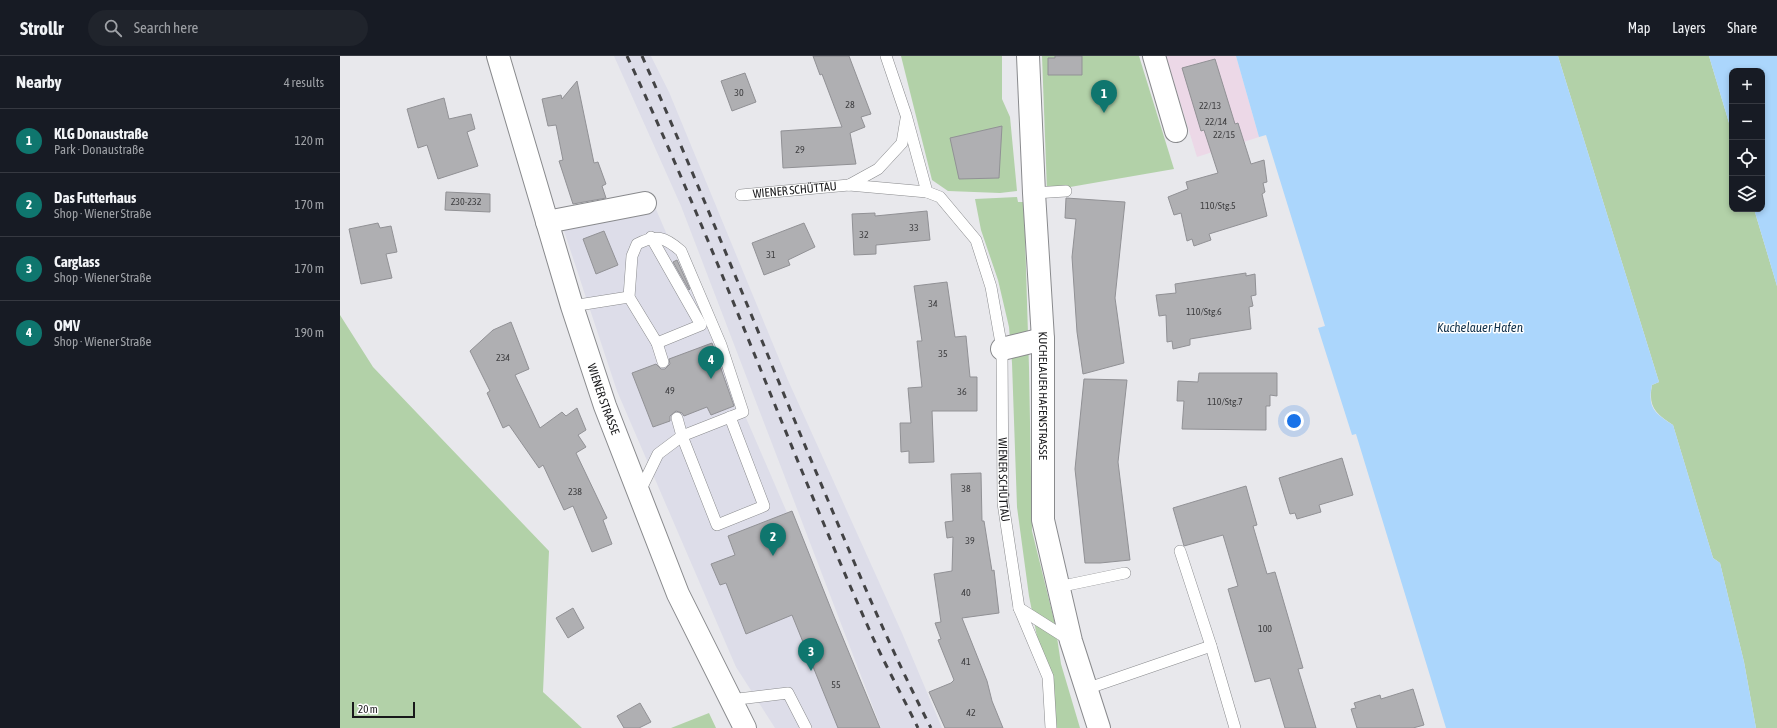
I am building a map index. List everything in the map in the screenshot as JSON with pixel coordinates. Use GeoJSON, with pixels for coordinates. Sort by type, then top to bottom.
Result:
{"type":"FeatureCollection","features":[{"type":"Feature","properties":{"kind":"street","name":"WIENER STRASSE"},"geometry":{"type":"LineString","coordinates":[[498,56],[572,306],[604,406],[678,594],[745,728]]}},
{"type":"Feature","properties":{"kind":"street","name":"KUCHELAUER HAFENSTRASSE"},"geometry":{"type":"LineString","coordinates":[[1028,56],[1034,193],[1043,339],[1043,520],[1071,641],[1099,728]]}},
{"type":"Feature","properties":{"kind":"street"},"geometry":{"type":"LineString","coordinates":[[1154,56],[1176,131]]}},
{"type":"Feature","properties":{"kind":"street"},"geometry":{"type":"LineString","coordinates":[[547,222],[645,203]]}},
{"type":"Feature","properties":{"kind":"street"},"geometry":{"type":"LineString","coordinates":[[1002,349],[1043,339]]}},
{"type":"Feature","properties":{"kind":"lane","name":"WIENER SCHÜTTAU"},"geometry":{"type":"LineString","coordinates":[[886,56],[906,115],[927,192]]}},
{"type":"Feature","properties":{"kind":"lane","name":"WIENER SCHÜTTAU"},"geometry":{"type":"LineString","coordinates":[[849,185],[878,169],[902,143],[906,115]]}},
{"type":"Feature","properties":{"kind":"lane","name":"WIENER SCHÜTTAU"},"geometry":{"type":"LineString","coordinates":[[741,195],[849,185],[927,192],[940,197],[976,240],[991,286],[1002,349],[1003,503],[1019,608],[1048,677],[1050,728]]}},
{"type":"Feature","properties":{"kind":"lane"},"geometry":{"type":"LineString","coordinates":[[1034,193],[1066,191]]}},
{"type":"Feature","properties":{"kind":"lane"},"geometry":{"type":"LineString","coordinates":[[651,237],[701,325],[657,343]]}},
{"type":"Feature","properties":{"kind":"lane"},"geometry":{"type":"LineString","coordinates":[[639,494],[658,454],[682,436],[743,412],[705,306],[681,251],[669,241],[651,237],[637,244],[632,256],[630,297],[657,343],[662,362]]}},
{"type":"Feature","properties":{"kind":"lane"},"geometry":{"type":"LineString","coordinates":[[572,306],[630,297]]}},
{"type":"Feature","properties":{"kind":"lane"},"geometry":{"type":"LineString","coordinates":[[677,418],[682,436],[717,525],[764,506],[730,417]]}},
{"type":"Feature","properties":{"kind":"lane"},"geometry":{"type":"LineString","coordinates":[[1180,551],[1211,646],[1235,728]]}},
{"type":"Feature","properties":{"kind":"lane"},"geometry":{"type":"LineString","coordinates":[[1058,587],[1125,573]]}},
{"type":"Feature","properties":{"kind":"lane"},"geometry":{"type":"LineString","coordinates":[[1019,608],[1071,641]]}},
{"type":"Feature","properties":{"kind":"lane"},"geometry":{"type":"LineString","coordinates":[[1086,689],[1211,646]]}},
{"type":"Feature","properties":{"kind":"lane"},"geometry":{"type":"LineString","coordinates":[[730,700],[788,693],[806,728]]}},
{"type":"Feature","properties":{"kind":"shaded area"},"geometry":{"type":"Polygon","coordinates":[[[614,56],[651,56],[669,92],[787,378],[902,633],[942,728],[881,728],[681,206],[614,56]]]}},
{"type":"Feature","properties":{"kind":"shaded area"},"geometry":{"type":"Polygon","coordinates":[[[1166,56],[1236,56],[1259,137],[1197,157],[1166,56]]]}},
{"type":"Feature","properties":{"kind":"shaded area"},"geometry":{"type":"Polygon","coordinates":[[[655,207],[880,728],[775,728],[736,667],[617,391],[561,222],[655,207]]]}},
{"type":"Feature","properties":{"kind":"green space"},"geometry":{"type":"Polygon","coordinates":[[[901,56],[1002,56],[1002,99],[1010,117],[1017,191],[1000,193],[948,191],[932,180],[901,56]]]}},
{"type":"Feature","properties":{"kind":"green space"},"geometry":{"type":"Polygon","coordinates":[[[1042,56],[1139,56],[1174,169],[1047,191],[1042,56]]]}},
{"type":"Feature","properties":{"kind":"green space"},"geometry":{"type":"Polygon","coordinates":[[[1558,56],[1709,56],[1729,123],[1729,212],[1755,212],[1777,286],[1777,728],[1756,728],[1744,662],[1720,563],[1713,558],[1673,425],[1657,413],[1652,404],[1652,385],[1659,382],[1558,56]]]}},
{"type":"Feature","properties":{"kind":"green space"},"geometry":{"type":"Polygon","coordinates":[[[1017,197],[1018,202],[1024,202],[1032,531],[1055,624],[1061,664],[1080,728],[1055,728],[1029,596],[1017,507],[1012,363],[1009,327],[998,280],[981,230],[975,199],[1017,197]]]}},
{"type":"Feature","properties":{"kind":"green space"},"geometry":{"type":"Polygon","coordinates":[[[340,315],[373,367],[549,551],[543,692],[582,728],[340,728],[340,315]]]}},
{"type":"Feature","properties":{"kind":"green space"},"geometry":{"type":"Polygon","coordinates":[[[709,713],[716,728],[671,728],[709,713]]]}},
{"type":"Feature","properties":{"kind":"water","name":"Kuchelauer Hafen"},"geometry":{"type":"Polygon","coordinates":[[[1236,56],[1558,56],[1659,382],[1652,385],[1652,405],[1661,417],[1673,425],[1713,558],[1720,563],[1744,662],[1756,728],[1446,728],[1356,434],[1352,435],[1318,328],[1325,326],[1266,135],[1259,137],[1236,56]]]}},
{"type":"Feature","properties":{"kind":"water"},"geometry":{"type":"Polygon","coordinates":[[[1709,56],[1777,56],[1777,286],[1755,212],[1765,212],[1765,68],[1729,68],[1729,123],[1709,56]]]}},
{"type":"Feature","properties":{"kind":"building"},"geometry":{"type":"Polygon","coordinates":[[[813,56],[849,56],[871,114],[861,117],[865,127],[850,133],[856,164],[783,168],[781,131],[842,127],[822,74],[820,75],[813,56]]]}},
{"type":"Feature","properties":{"kind":"building"},"geometry":{"type":"Polygon","coordinates":[[[1055,56],[1082,56],[1082,75],[1048,75],[1048,58],[1055,58],[1055,56]]]}},
{"type":"Feature","properties":{"kind":"building"},"geometry":{"type":"Polygon","coordinates":[[[1215,59],[1235,124],[1238,123],[1251,164],[1264,160],[1267,182],[1263,183],[1265,192],[1262,194],[1267,216],[1209,234],[1211,240],[1194,246],[1192,239],[1187,241],[1181,213],[1174,215],[1168,197],[1188,189],[1186,182],[1218,173],[1204,130],[1201,131],[1182,68],[1215,59]]]}},
{"type":"Feature","properties":{"kind":"building"},"geometry":{"type":"Polygon","coordinates":[[[745,73],[756,102],[732,111],[721,81],[745,73]]]}},
{"type":"Feature","properties":{"kind":"building"},"geometry":{"type":"Polygon","coordinates":[[[577,81],[594,163],[598,162],[606,184],[602,186],[606,198],[573,204],[559,161],[563,160],[556,125],[548,126],[542,99],[561,95],[562,99],[577,81]]]}},
{"type":"Feature","properties":{"kind":"building"},"geometry":{"type":"Polygon","coordinates":[[[444,98],[449,119],[471,114],[475,129],[467,132],[478,166],[438,179],[427,145],[418,148],[407,109],[444,98]]]}},
{"type":"Feature","properties":{"kind":"building"},"geometry":{"type":"Polygon","coordinates":[[[1002,126],[999,178],[959,179],[950,138],[1002,126]]]}},
{"type":"Feature","properties":{"kind":"building"},"geometry":{"type":"Polygon","coordinates":[[[446,192],[490,194],[490,212],[445,210],[446,192]]]}},
{"type":"Feature","properties":{"kind":"building"},"geometry":{"type":"Polygon","coordinates":[[[1066,198],[1125,202],[1115,298],[1124,363],[1083,374],[1077,332],[1072,257],[1076,219],[1065,218],[1066,198]]]}},
{"type":"Feature","properties":{"kind":"building"},"geometry":{"type":"Polygon","coordinates":[[[927,211],[930,240],[876,245],[876,254],[854,255],[852,214],[875,213],[875,216],[927,211]]]}},
{"type":"Feature","properties":{"kind":"building"},"geometry":{"type":"Polygon","coordinates":[[[378,223],[380,228],[391,226],[397,252],[386,254],[392,278],[361,284],[349,229],[378,223]]]}},
{"type":"Feature","properties":{"kind":"building"},"geometry":{"type":"Polygon","coordinates":[[[804,223],[815,247],[788,260],[790,265],[764,275],[752,243],[804,223]]]}},
{"type":"Feature","properties":{"kind":"building"},"geometry":{"type":"Polygon","coordinates":[[[604,231],[618,265],[596,274],[583,239],[604,231]]]}},
{"type":"Feature","properties":{"kind":"building"},"geometry":{"type":"Polygon","coordinates":[[[677,260],[690,289],[689,290],[673,262],[677,260]]]}},
{"type":"Feature","properties":{"kind":"building"},"geometry":{"type":"Polygon","coordinates":[[[1246,273],[1246,276],[1255,274],[1256,295],[1251,296],[1253,306],[1249,307],[1251,329],[1190,339],[1190,345],[1173,349],[1172,341],[1167,342],[1166,315],[1159,316],[1156,295],[1176,293],[1175,284],[1246,273]]]}},
{"type":"Feature","properties":{"kind":"building"},"geometry":{"type":"Polygon","coordinates":[[[947,282],[955,337],[966,336],[970,377],[977,377],[977,411],[932,411],[934,462],[909,463],[909,451],[901,452],[900,423],[911,423],[908,388],[922,387],[917,341],[922,341],[914,286],[947,282]]]}},
{"type":"Feature","properties":{"kind":"building"},"geometry":{"type":"Polygon","coordinates":[[[511,322],[529,369],[515,375],[540,428],[562,412],[566,416],[577,408],[586,430],[578,435],[586,447],[576,453],[607,518],[603,520],[612,544],[592,552],[573,506],[564,510],[543,465],[539,468],[509,425],[503,428],[487,393],[490,391],[470,351],[493,330],[511,322]]]}},
{"type":"Feature","properties":{"kind":"building"},"geometry":{"type":"Polygon","coordinates":[[[712,343],[734,406],[711,415],[707,407],[684,416],[682,413],[676,411],[670,416],[670,421],[653,427],[632,373],[656,364],[661,369],[665,369],[670,364],[669,359],[712,343]]]}},
{"type":"Feature","properties":{"kind":"building"},"geometry":{"type":"Polygon","coordinates":[[[1199,373],[1277,373],[1277,396],[1270,395],[1270,406],[1266,406],[1266,430],[1182,429],[1184,401],[1177,401],[1178,381],[1198,382],[1199,373]]]}},
{"type":"Feature","properties":{"kind":"building"},"geometry":{"type":"Polygon","coordinates":[[[1084,379],[1127,380],[1118,462],[1130,560],[1085,563],[1075,469],[1084,379]]]}},
{"type":"Feature","properties":{"kind":"building"},"geometry":{"type":"Polygon","coordinates":[[[1342,458],[1353,495],[1319,505],[1321,512],[1297,519],[1295,513],[1290,514],[1279,478],[1342,458]]]}},
{"type":"Feature","properties":{"kind":"building"},"geometry":{"type":"Polygon","coordinates":[[[981,473],[982,521],[984,521],[992,571],[994,570],[999,613],[962,618],[987,681],[992,701],[1003,728],[945,728],[929,692],[951,683],[954,680],[938,640],[941,639],[935,623],[941,622],[934,574],[952,571],[953,537],[947,538],[945,522],[953,521],[951,474],[981,473]]]}},
{"type":"Feature","properties":{"kind":"building"},"geometry":{"type":"Polygon","coordinates":[[[1246,486],[1257,525],[1253,526],[1267,574],[1275,572],[1303,668],[1298,669],[1316,728],[1285,728],[1270,678],[1255,682],[1228,589],[1238,586],[1223,535],[1184,546],[1173,508],[1246,486]]]}},
{"type":"Feature","properties":{"kind":"building"},"geometry":{"type":"Polygon","coordinates":[[[792,511],[880,728],[838,728],[792,615],[746,634],[726,583],[720,585],[711,564],[735,555],[728,536],[792,511]]]}},
{"type":"Feature","properties":{"kind":"building"},"geometry":{"type":"Polygon","coordinates":[[[573,608],[584,628],[568,638],[556,618],[573,608]]]}},
{"type":"Feature","properties":{"kind":"building"},"geometry":{"type":"Polygon","coordinates":[[[1413,689],[1424,725],[1413,728],[1357,728],[1351,709],[1356,708],[1354,703],[1380,695],[1381,699],[1413,689]]]}},
{"type":"Feature","properties":{"kind":"building"},"geometry":{"type":"Polygon","coordinates":[[[640,703],[651,722],[639,728],[624,728],[617,716],[640,703]]]}},
{"type":"Feature","properties":{"kind":"railway"},"geometry":{"type":"LineString","coordinates":[[627,56],[690,198],[838,558],[875,642],[918,728]]}},
{"type":"Feature","properties":{"kind":"railway"},"geometry":{"type":"LineString","coordinates":[[642,56],[707,207],[811,460],[883,629],[931,728]]}},
{"type":"Feature","properties":{"kind":"place","name":"KLG Donaustraße"},"geometry":{"type":"Point","coordinates":[1104,113]}},
{"type":"Feature","properties":{"kind":"place","name":"OMV"},"geometry":{"type":"Point","coordinates":[711,379]}},
{"type":"Feature","properties":{"kind":"place","name":"Das Futterhaus"},"geometry":{"type":"Point","coordinates":[773,556]}},
{"type":"Feature","properties":{"kind":"place","name":"Carglass"},"geometry":{"type":"Point","coordinates":[811,671]}}]}
